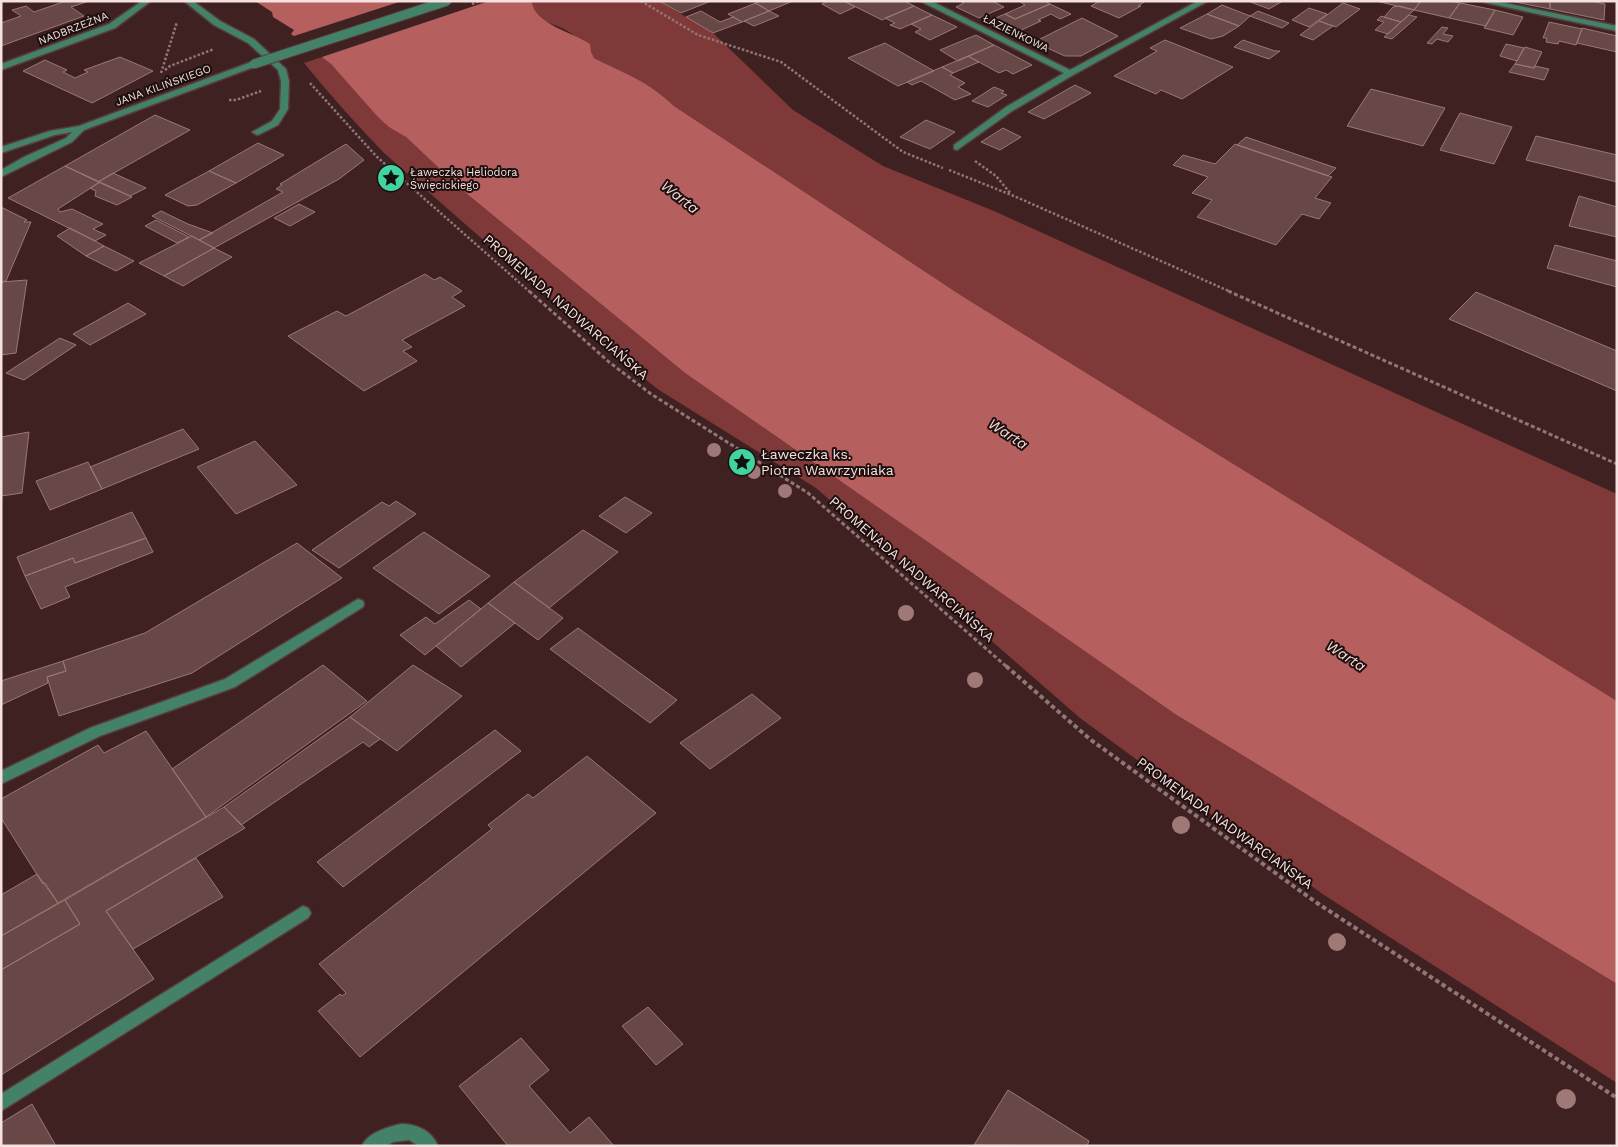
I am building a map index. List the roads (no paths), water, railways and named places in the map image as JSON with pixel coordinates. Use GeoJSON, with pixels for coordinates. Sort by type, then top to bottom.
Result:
{"type":"FeatureCollection","features":[{"type":"Feature","properties":{"kind":"street","name":"NADBRZEŻNA"},"geometry":{"type":"LineString","coordinates":[[1,67],[112,26],[126,18],[147,1]]}},
{"type":"Feature","properties":{"kind":"street"},"geometry":{"type":"LineString","coordinates":[[188,1],[217,23],[251,41],[282,69],[286,86],[284,110],[276,123],[257,132]]}},
{"type":"Feature","properties":{"kind":"street","name":"JANA KILIŃSKIEGO"},"geometry":{"type":"LineString","coordinates":[[1,150],[48,134],[80,128],[254,64],[447,1]]}},
{"type":"Feature","properties":{"kind":"street","name":"ŁAZIENKOWA"},"geometry":{"type":"LineString","coordinates":[[924,1],[1070,73]]}},
{"type":"Feature","properties":{"kind":"street"},"geometry":{"type":"LineString","coordinates":[[957,147],[1009,109],[1070,73],[1204,1]]}},
{"type":"Feature","properties":{"kind":"street"},"geometry":{"type":"LineString","coordinates":[[1482,1],[1617,29]]}},
{"type":"Feature","properties":{"kind":"street","name":"JANA KILIŃSKIEGO"},"geometry":{"type":"LineString","coordinates":[[1,174],[69,140],[80,128]]}},
{"type":"Feature","properties":{"kind":"street"},"geometry":{"type":"LineString","coordinates":[[1,778],[95,732],[230,683],[358,604]]}},
{"type":"Feature","properties":{"kind":"street"},"geometry":{"type":"LineString","coordinates":[[1,1103],[302,913]]}},
{"type":"Feature","properties":{"kind":"street"},"geometry":{"type":"LineString","coordinates":[[370,1146],[396,1132],[408,1130],[417,1134],[430,1146]]}},
{"type":"Feature","properties":{"kind":"water","name":"Warta"},"geometry":{"type":"Polygon","coordinates":[[[255,1],[532,1],[534,9],[546,21],[590,44],[594,58],[646,84],[674,106],[962,296],[1617,701],[1617,984],[1175,714],[685,373],[461,189],[406,137],[389,127],[331,64],[291,34],[294,30],[273,17],[272,12],[255,1]]]}},
{"type":"Feature","properties":{"kind":"place","name":"Ławeczka Heliodora Święcickiego"},"geometry":{"type":"Point","coordinates":[391,178]}},
{"type":"Feature","properties":{"kind":"place","name":"Ławeczka ks. Piotra Wawrzyniaka"},"geometry":{"type":"Point","coordinates":[742,462]}}]}
